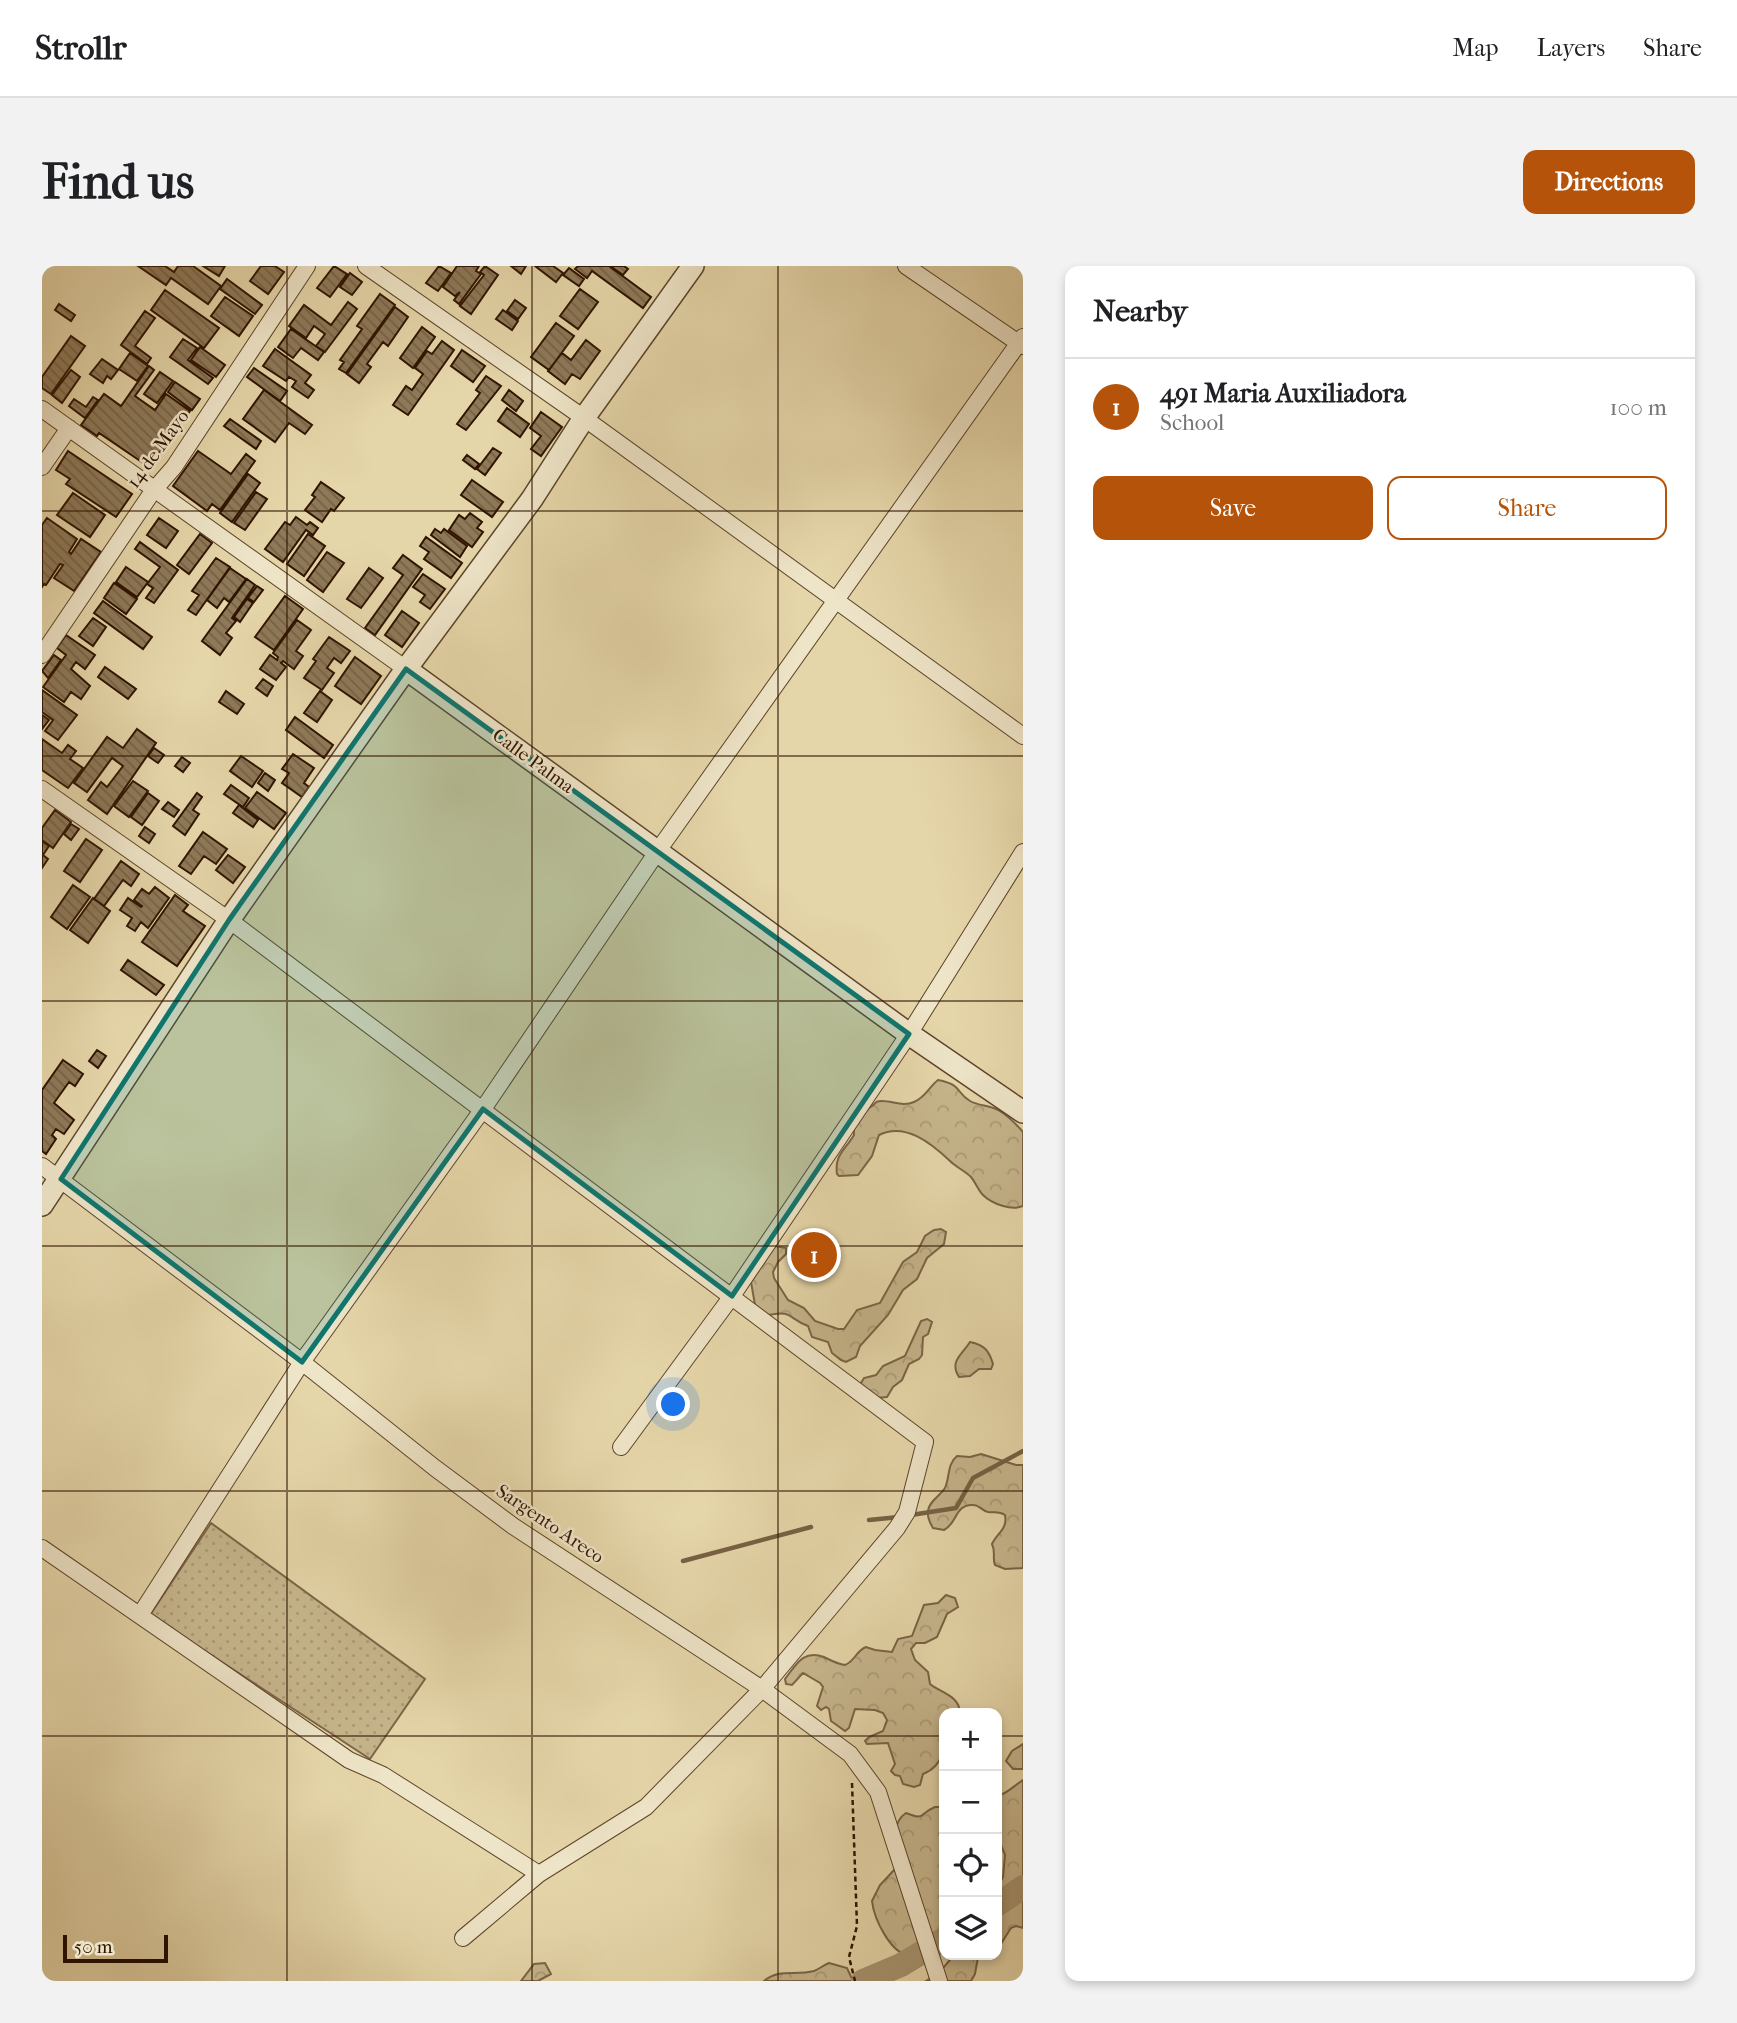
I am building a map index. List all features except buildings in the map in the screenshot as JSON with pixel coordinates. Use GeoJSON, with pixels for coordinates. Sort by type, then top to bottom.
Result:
{"type":"FeatureCollection","features":[{"type":"Feature","properties":{"kind":"street","name":"14 de Mayo"},"geometry":{"type":"LineString","coordinates":[[42,656],[153,491],[174,467],[307,266]]}},
{"type":"Feature","properties":{"kind":"street"},"geometry":{"type":"LineString","coordinates":[[366,266],[584,418],[1023,736]]}},
{"type":"Feature","properties":{"kind":"street"},"geometry":{"type":"LineString","coordinates":[[42,1205],[229,920],[406,669],[532,499],[584,418],[693,266]]}},
{"type":"Feature","properties":{"kind":"street"},"geometry":{"type":"LineString","coordinates":[[140,1615],[302,1362],[483,1109],[657,852],[1022,342],[906,266]]}},
{"type":"Feature","properties":{"kind":"street","name":"Calle Palma"},"geometry":{"type":"LineString","coordinates":[[42,410],[406,669],[909,1034],[1023,1112]]}},
{"type":"Feature","properties":{"kind":"street"},"geometry":{"type":"LineString","coordinates":[[42,467],[69,428]]}},
{"type":"Feature","properties":{"kind":"street"},"geometry":{"type":"LineString","coordinates":[[42,789],[229,920],[925,1442],[907,1511],[897,1528],[762,1689],[646,1807],[539,1874],[463,1938]]}},
{"type":"Feature","properties":{"kind":"street"},"geometry":{"type":"LineString","coordinates":[[621,1447],[732,1296],[909,1034],[1023,852]]}},
{"type":"Feature","properties":{"kind":"street","name":"Sargento Areco"},"geometry":{"type":"LineString","coordinates":[[42,1166],[302,1362],[513,1526],[762,1689],[850,1754],[878,1792],[939,1981]]}},
{"type":"Feature","properties":{"kind":"street"},"geometry":{"type":"LineString","coordinates":[[42,1548],[349,1760],[383,1775],[539,1874]]}},
{"type":"Feature","properties":{"kind":"path"},"geometry":{"type":"LineString","coordinates":[[851,1780],[857,1926],[849,1957],[855,1981]]}},
{"type":"Feature","properties":{"kind":"highlighted area"},"geometry":{"type":"Polygon","coordinates":[[[406,669],[909,1034],[732,1296],[483,1109],[302,1362],[61,1179],[229,920],[406,669]]]}},
{"type":"Feature","properties":{"kind":"green space"},"geometry":{"type":"Polygon","coordinates":[[[938,1080],[955,1086],[970,1101],[995,1108],[1023,1132],[1023,1206],[1002,1206],[987,1198],[971,1177],[926,1141],[898,1131],[879,1135],[872,1156],[858,1175],[837,1174],[837,1162],[854,1135],[854,1123],[860,1114],[879,1101],[902,1104],[914,1102],[938,1080]]]}},
{"type":"Feature","properties":{"kind":"green space"},"geometry":{"type":"Polygon","coordinates":[[[941,1229],[946,1232],[944,1244],[927,1258],[917,1279],[903,1290],[888,1315],[860,1346],[856,1357],[846,1362],[832,1353],[828,1342],[812,1337],[808,1326],[786,1314],[768,1315],[755,1305],[751,1282],[775,1246],[786,1248],[786,1254],[773,1272],[788,1300],[804,1308],[815,1321],[844,1329],[857,1310],[880,1303],[903,1262],[917,1252],[925,1236],[941,1229]]]}},
{"type":"Feature","properties":{"kind":"green space"},"geometry":{"type":"Polygon","coordinates":[[[927,1319],[932,1322],[928,1334],[923,1337],[922,1355],[909,1364],[902,1380],[893,1387],[887,1397],[876,1398],[862,1389],[864,1378],[876,1375],[883,1366],[905,1356],[921,1321],[927,1319]]]}},
{"type":"Feature","properties":{"kind":"green space"},"geometry":{"type":"Polygon","coordinates":[[[970,1342],[986,1349],[993,1364],[991,1369],[979,1369],[970,1376],[959,1377],[956,1362],[970,1342]]]}},
{"type":"Feature","properties":{"kind":"green space"},"geometry":{"type":"Polygon","coordinates":[[[981,1454],[1023,1465],[1023,1568],[1005,1569],[995,1565],[992,1544],[1002,1531],[1005,1515],[986,1511],[975,1505],[959,1511],[944,1530],[933,1528],[929,1520],[929,1507],[945,1488],[954,1459],[957,1456],[981,1454]]]}},
{"type":"Feature","properties":{"kind":"green space"},"geometry":{"type":"Polygon","coordinates":[[[211,1523],[425,1679],[370,1759],[150,1615],[211,1523]]]}},
{"type":"Feature","properties":{"kind":"green space"},"geometry":{"type":"Polygon","coordinates":[[[946,1595],[955,1598],[958,1607],[947,1614],[937,1637],[925,1643],[916,1643],[911,1649],[915,1660],[928,1672],[930,1684],[953,1699],[959,1708],[939,1708],[939,1760],[923,1774],[920,1785],[914,1787],[903,1784],[900,1776],[891,1771],[895,1764],[888,1743],[867,1744],[865,1741],[883,1731],[887,1720],[883,1713],[855,1709],[849,1728],[845,1731],[831,1721],[829,1709],[826,1707],[821,1710],[817,1706],[823,1687],[820,1683],[803,1673],[792,1685],[786,1684],[785,1679],[801,1660],[811,1655],[845,1665],[866,1647],[892,1652],[898,1639],[912,1636],[924,1605],[938,1603],[946,1595]]]}},
{"type":"Feature","properties":{"kind":"green space"},"geometry":{"type":"Polygon","coordinates":[[[1023,1744],[1023,1769],[1013,1769],[1006,1761],[1012,1751],[1023,1744]]]}},
{"type":"Feature","properties":{"kind":"green space"},"geometry":{"type":"Polygon","coordinates":[[[1023,1780],[1023,1928],[1011,1928],[1002,1942],[1002,1879],[1005,1855],[1002,1848],[1002,1794],[1023,1780]]]}},
{"type":"Feature","properties":{"kind":"green space"},"geometry":{"type":"Polygon","coordinates":[[[939,1807],[939,1942],[924,1952],[911,1956],[897,1950],[890,1943],[876,1917],[872,1901],[880,1885],[895,1869],[894,1839],[897,1824],[906,1813],[919,1816],[939,1807]]]}},
{"type":"Feature","properties":{"kind":"green space"},"geometry":{"type":"Polygon","coordinates":[[[950,1960],[977,1960],[971,1981],[926,1981],[939,1973],[950,1960]]]}},
{"type":"Feature","properties":{"kind":"green space"},"geometry":{"type":"Polygon","coordinates":[[[545,1963],[551,1974],[538,1981],[521,1981],[534,1964],[545,1963]]]}},
{"type":"Feature","properties":{"kind":"green space"},"geometry":{"type":"Polygon","coordinates":[[[829,1963],[847,1968],[853,1981],[764,1981],[782,1973],[814,1971],[829,1963]]]}},
{"type":"Feature","properties":{"kind":"waterway"},"geometry":{"type":"LineString","coordinates":[[911,1515],[956,1508],[973,1478],[1023,1451]]}},
{"type":"Feature","properties":{"kind":"waterway"},"geometry":{"type":"LineString","coordinates":[[869,1520],[899,1517]]}},
{"type":"Feature","properties":{"kind":"waterway"},"geometry":{"type":"LineString","coordinates":[[683,1561],[811,1527]]}},
{"type":"Feature","properties":{"kind":"waterway"},"geometry":{"type":"LineString","coordinates":[[1002,1902],[1023,1887]]}},
{"type":"Feature","properties":{"kind":"waterway"},"geometry":{"type":"LineString","coordinates":[[863,1981],[901,1965],[939,1942]]}},
{"type":"Feature","properties":{"kind":"place","name":"491 Maria Auxiliadora"},"geometry":{"type":"Point","coordinates":[814,1255]}}]}
